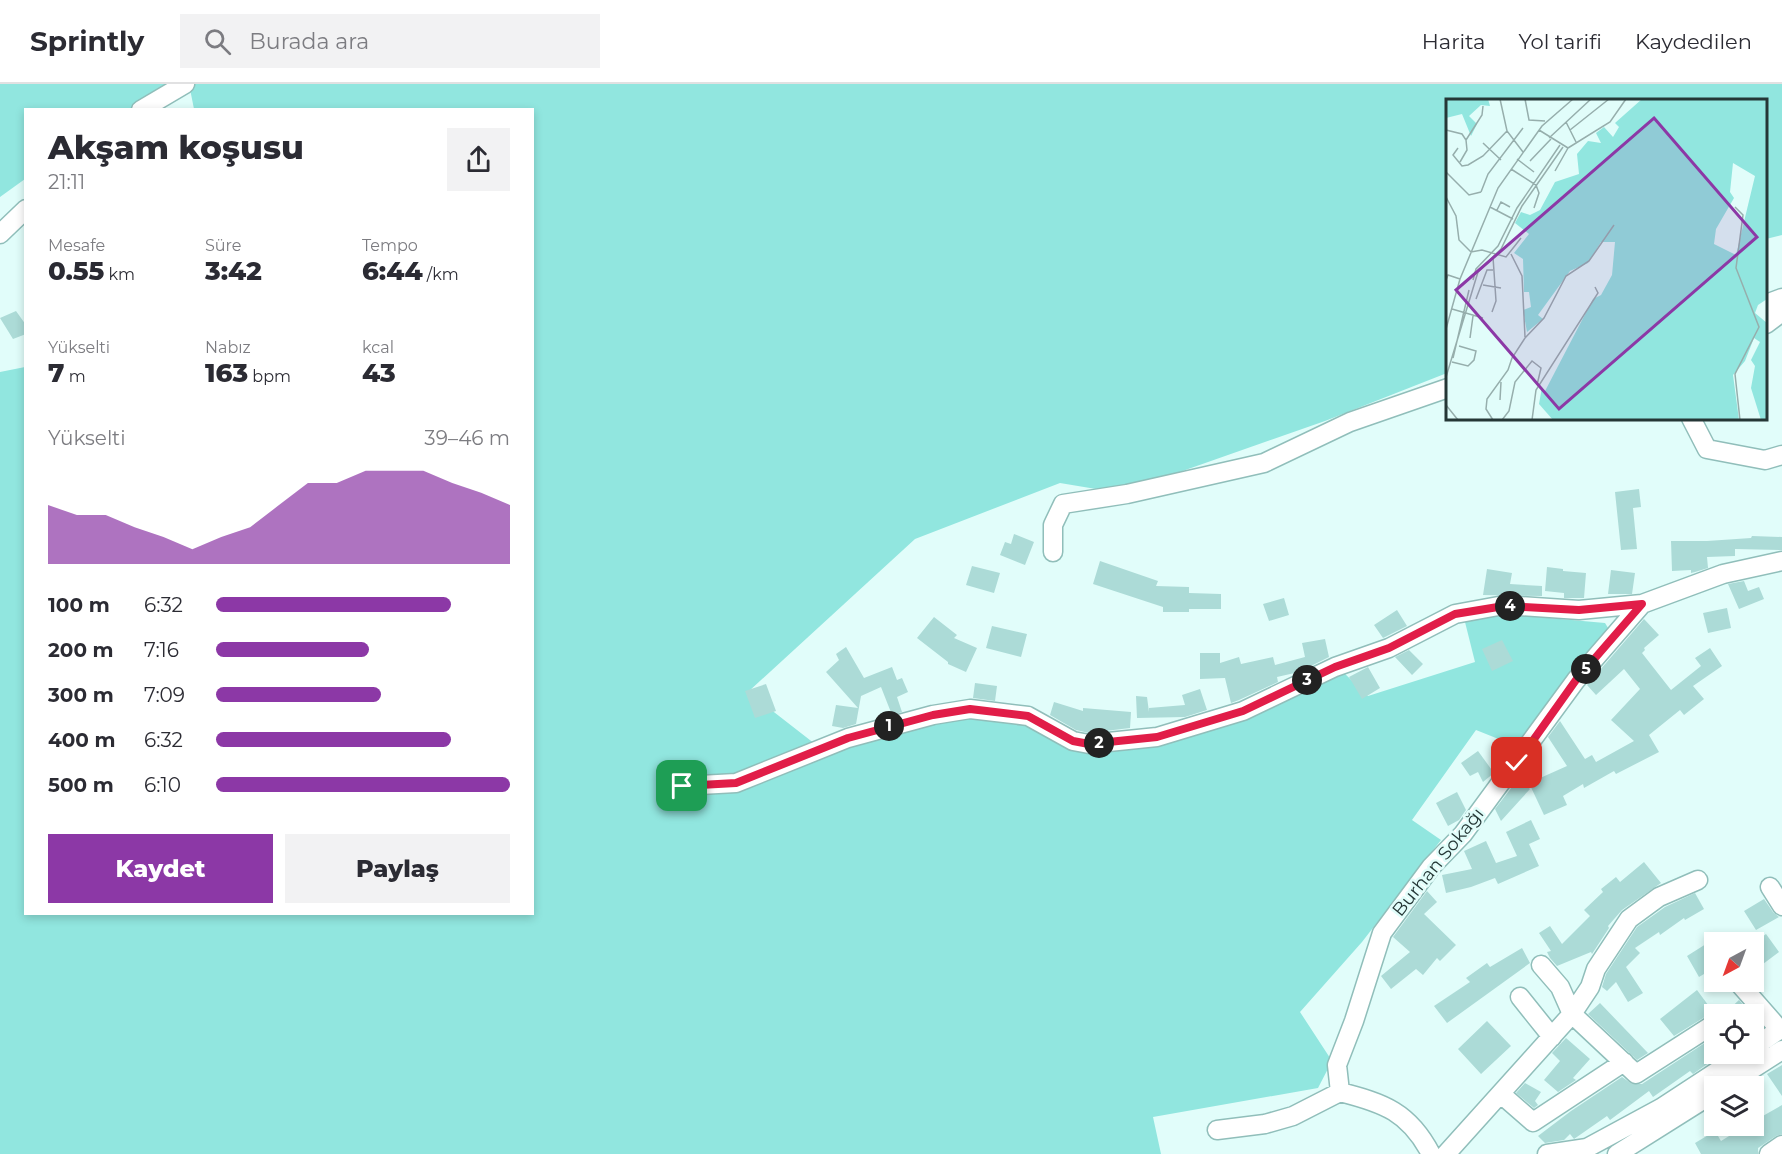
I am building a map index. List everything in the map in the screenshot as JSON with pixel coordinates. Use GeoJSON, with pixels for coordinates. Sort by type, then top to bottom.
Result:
{"type":"FeatureCollection","features":[{"type":"Feature","properties":{"kind":"street"},"geometry":{"type":"LineString","coordinates":[[144,108],[185,84]]}},
{"type":"Feature","properties":{"kind":"street"},"geometry":{"type":"LineString","coordinates":[[0,234],[24,211]]}},
{"type":"Feature","properties":{"kind":"street"},"geometry":{"type":"LineString","coordinates":[[1767,304],[1782,298]]}},
{"type":"Feature","properties":{"kind":"street"},"geometry":{"type":"LineString","coordinates":[[1767,323],[1782,312]]}},
{"type":"Feature","properties":{"kind":"street"},"geometry":{"type":"LineString","coordinates":[[1053,552],[1053,525],[1063,504],[1127,494],[1264,463],[1350,422],[1446,389]]}},
{"type":"Feature","properties":{"kind":"street"},"geometry":{"type":"LineString","coordinates":[[1692,420],[1707,449],[1765,460],[1782,455]]}},
{"type":"Feature","properties":{"kind":"street"},"geometry":{"type":"LineString","coordinates":[[682,786],[736,783],[848,738],[933,715],[970,709],[1028,716],[1073,741],[1089,744],[1157,737],[1243,711],[1335,667],[1389,648],[1455,614],[1504,606],[1579,610],[1642,604],[1724,574],[1782,561]]}},
{"type":"Feature","properties":{"kind":"street","name":"Burhan Sokağı"},"geometry":{"type":"LineString","coordinates":[[1340,1092],[1337,1065],[1354,1022],[1382,933],[1431,867],[1463,834],[1576,680],[1642,604]]}},
{"type":"Feature","properties":{"kind":"street"},"geometry":{"type":"LineString","coordinates":[[1446,1154],[1572,1014],[1590,987],[1596,969],[1629,919],[1659,897],[1698,880]]}},
{"type":"Feature","properties":{"kind":"street"},"geometry":{"type":"LineString","coordinates":[[1770,887],[1782,906]]}},
{"type":"Feature","properties":{"kind":"street"},"geometry":{"type":"LineString","coordinates":[[1541,965],[1560,987],[1572,1014],[1636,1074],[1704,1030]]}},
{"type":"Feature","properties":{"kind":"street"},"geometry":{"type":"LineString","coordinates":[[1747,992],[1781,1029],[1764,1040]]}},
{"type":"Feature","properties":{"kind":"street"},"geometry":{"type":"LineString","coordinates":[[1520,997],[1552,1038]]}},
{"type":"Feature","properties":{"kind":"street"},"geometry":{"type":"LineString","coordinates":[[1742,1076],[1782,1050]]}},
{"type":"Feature","properties":{"kind":"street"},"geometry":{"type":"LineString","coordinates":[[1501,1094],[1533,1122],[1624,1062]]}},
{"type":"Feature","properties":{"kind":"street"},"geometry":{"type":"LineString","coordinates":[[1547,1154],[1587,1148],[1661,1108],[1728,1064]]}},
{"type":"Feature","properties":{"kind":"street"},"geometry":{"type":"LineString","coordinates":[[1217,1130],[1265,1124],[1293,1116],[1340,1092],[1374,1101],[1405,1117],[1422,1137],[1431,1154]]}},
{"type":"Feature","properties":{"kind":"street"},"geometry":{"type":"LineString","coordinates":[[1617,1154],[1704,1099]]}},
{"type":"Feature","properties":{"kind":"street"},"geometry":{"type":"LineString","coordinates":[[1769,1154],[1782,1146]]}},
{"type":"Feature","properties":{"kind":"shaded area"},"geometry":{"type":"Polygon","coordinates":[[[0,84],[187,84],[137,108],[24,108],[24,180],[0,197],[0,84]]]}},
{"type":"Feature","properties":{"kind":"shaded area"},"geometry":{"type":"Polygon","coordinates":[[[189,84],[1782,84],[1782,235],[1767,239],[1767,99],[1446,99],[1446,373],[1325,421],[1120,493],[1060,483],[915,539],[748,692],[824,751],[983,707],[1112,743],[1343,672],[1368,696],[1475,662],[1464,618],[1495,613],[1605,623],[1613,636],[1526,750],[1476,730],[1412,820],[1441,840],[1362,942],[1300,1012],[1332,1061],[1318,1088],[1153,1117],[1161,1154],[0,1154],[0,372],[24,367],[24,915],[534,915],[534,108],[194,108],[189,84]]]}},
{"type":"Feature","properties":{"kind":"building"},"geometry":{"type":"Polygon","coordinates":[[[16,311],[24,322],[24,335],[13,339],[0,318],[16,311]]]}},
{"type":"Feature","properties":{"kind":"building"},"geometry":{"type":"Polygon","coordinates":[[[1639,489],[1641,507],[1633,508],[1637,549],[1621,550],[1615,492],[1639,489]]]}},
{"type":"Feature","properties":{"kind":"building"},"geometry":{"type":"Polygon","coordinates":[[[1014,534],[1034,542],[1025,565],[1000,555],[1005,542],[1011,544],[1014,534]]]}},
{"type":"Feature","properties":{"kind":"building"},"geometry":{"type":"Polygon","coordinates":[[[1752,536],[1782,537],[1782,550],[1735,549],[1735,556],[1707,557],[1708,568],[1691,573],[1691,570],[1672,571],[1671,541],[1707,541],[1751,538],[1752,536]]]}},
{"type":"Feature","properties":{"kind":"building"},"geometry":{"type":"Polygon","coordinates":[[[1100,561],[1158,581],[1156,586],[1189,587],[1189,593],[1221,594],[1221,609],[1163,612],[1163,607],[1093,584],[1100,561]]]}},
{"type":"Feature","properties":{"kind":"building"},"geometry":{"type":"Polygon","coordinates":[[[972,566],[1000,573],[994,593],[966,585],[972,566]]]}},
{"type":"Feature","properties":{"kind":"building"},"geometry":{"type":"Polygon","coordinates":[[[1547,567],[1586,573],[1584,598],[1564,598],[1564,593],[1545,591],[1547,567]]]}},
{"type":"Feature","properties":{"kind":"building"},"geometry":{"type":"Polygon","coordinates":[[[1487,569],[1512,573],[1510,584],[1542,586],[1542,596],[1483,595],[1487,569]]]}},
{"type":"Feature","properties":{"kind":"building"},"geometry":{"type":"Polygon","coordinates":[[[1611,570],[1635,573],[1632,594],[1608,594],[1611,570]]]}},
{"type":"Feature","properties":{"kind":"building"},"geometry":{"type":"Polygon","coordinates":[[[1744,581],[1748,591],[1759,587],[1764,599],[1739,609],[1728,584],[1744,581]]]}},
{"type":"Feature","properties":{"kind":"building"},"geometry":{"type":"Polygon","coordinates":[[[1284,598],[1289,615],[1269,621],[1263,604],[1284,598]]]}},
{"type":"Feature","properties":{"kind":"building"},"geometry":{"type":"Polygon","coordinates":[[[1727,608],[1731,628],[1708,633],[1703,613],[1727,608]]]}},
{"type":"Feature","properties":{"kind":"building"},"geometry":{"type":"Polygon","coordinates":[[[1397,610],[1407,626],[1383,638],[1374,625],[1397,610]]]}},
{"type":"Feature","properties":{"kind":"building"},"geometry":{"type":"Polygon","coordinates":[[[934,617],[957,635],[954,638],[977,648],[966,672],[948,664],[917,638],[934,617]]]}},
{"type":"Feature","properties":{"kind":"building"},"geometry":{"type":"Polygon","coordinates":[[[1644,619],[1659,635],[1644,648],[1642,653],[1671,690],[1701,666],[1695,658],[1710,648],[1722,666],[1693,686],[1704,699],[1684,715],[1680,710],[1649,735],[1659,752],[1616,774],[1614,771],[1584,788],[1583,784],[1563,796],[1567,805],[1544,815],[1529,783],[1567,766],[1548,737],[1560,721],[1585,759],[1592,755],[1596,762],[1634,741],[1611,720],[1640,689],[1624,669],[1596,695],[1587,685],[1644,619]]]}},
{"type":"Feature","properties":{"kind":"building"},"geometry":{"type":"Polygon","coordinates":[[[992,626],[1027,634],[1021,657],[986,648],[992,626]]]}},
{"type":"Feature","properties":{"kind":"building"},"geometry":{"type":"Polygon","coordinates":[[[1325,639],[1329,657],[1299,672],[1277,677],[1278,682],[1231,703],[1225,678],[1200,679],[1200,653],[1220,653],[1220,663],[1239,657],[1241,664],[1273,657],[1275,665],[1305,657],[1302,643],[1325,639]]]}},
{"type":"Feature","properties":{"kind":"building"},"geometry":{"type":"Polygon","coordinates":[[[1502,640],[1513,661],[1492,671],[1482,649],[1502,640]]]}},
{"type":"Feature","properties":{"kind":"building"},"geometry":{"type":"Polygon","coordinates":[[[846,647],[864,678],[892,667],[897,680],[902,678],[908,692],[897,697],[902,712],[892,715],[881,687],[861,696],[856,724],[843,728],[832,726],[836,705],[858,708],[826,672],[839,660],[836,654],[846,647]]]}},
{"type":"Feature","properties":{"kind":"building"},"geometry":{"type":"Polygon","coordinates":[[[1409,650],[1423,664],[1412,675],[1395,657],[1409,650]]]}},
{"type":"Feature","properties":{"kind":"building"},"geometry":{"type":"Polygon","coordinates":[[[1368,667],[1380,688],[1362,699],[1349,677],[1368,667]]]}},
{"type":"Feature","properties":{"kind":"building"},"geometry":{"type":"Polygon","coordinates":[[[975,683],[997,686],[995,701],[973,698],[975,683]]]}},
{"type":"Feature","properties":{"kind":"building"},"geometry":{"type":"Polygon","coordinates":[[[766,684],[776,711],[755,718],[745,691],[766,684]]]}},
{"type":"Feature","properties":{"kind":"building"},"geometry":{"type":"Polygon","coordinates":[[[1200,689],[1207,710],[1185,717],[1137,718],[1136,696],[1147,697],[1149,712],[1149,708],[1185,705],[1182,695],[1200,689]]]}},
{"type":"Feature","properties":{"kind":"building"},"geometry":{"type":"Polygon","coordinates":[[[1054,702],[1083,711],[1083,708],[1131,712],[1130,728],[1089,733],[1076,730],[1050,715],[1054,702]]]}},
{"type":"Feature","properties":{"kind":"building"},"geometry":{"type":"Polygon","coordinates":[[[1478,751],[1494,773],[1483,782],[1478,772],[1470,776],[1461,763],[1478,751]]]}},
{"type":"Feature","properties":{"kind":"building"},"geometry":{"type":"Polygon","coordinates":[[[1519,778],[1530,789],[1501,821],[1495,809],[1519,778]]]}},
{"type":"Feature","properties":{"kind":"building"},"geometry":{"type":"Polygon","coordinates":[[[1457,792],[1466,810],[1459,820],[1448,826],[1436,803],[1457,792]]]}},
{"type":"Feature","properties":{"kind":"building"},"geometry":{"type":"Polygon","coordinates":[[[1531,820],[1540,839],[1529,844],[1539,866],[1498,884],[1495,878],[1446,893],[1442,875],[1472,869],[1464,851],[1486,841],[1496,863],[1517,856],[1506,832],[1531,820]]]}},
{"type":"Feature","properties":{"kind":"building"},"geometry":{"type":"Polygon","coordinates":[[[1644,862],[1661,883],[1622,910],[1608,926],[1609,928],[1592,954],[1591,952],[1557,966],[1550,958],[1547,952],[1551,951],[1539,933],[1550,926],[1562,944],[1590,916],[1584,910],[1603,892],[1601,889],[1616,877],[1620,882],[1644,862]]]}},
{"type":"Feature","properties":{"kind":"building"},"geometry":{"type":"Polygon","coordinates":[[[1427,891],[1437,902],[1424,914],[1456,945],[1440,961],[1437,958],[1423,975],[1416,969],[1391,989],[1381,976],[1410,952],[1393,937],[1427,891]]]}},
{"type":"Feature","properties":{"kind":"building"},"geometry":{"type":"Polygon","coordinates":[[[1695,893],[1704,909],[1685,920],[1684,918],[1660,935],[1659,932],[1635,948],[1640,953],[1626,967],[1643,993],[1628,1002],[1616,982],[1607,991],[1602,987],[1606,974],[1637,927],[1665,907],[1695,893]]]}},
{"type":"Feature","properties":{"kind":"building"},"geometry":{"type":"Polygon","coordinates":[[[1764,899],[1779,917],[1756,930],[1744,911],[1764,899]]]}},
{"type":"Feature","properties":{"kind":"building"},"geometry":{"type":"Polygon","coordinates":[[[1766,934],[1779,952],[1764,963],[1764,936],[1766,934]]]}},
{"type":"Feature","properties":{"kind":"building"},"geometry":{"type":"Polygon","coordinates":[[[1704,945],[1704,974],[1699,977],[1687,956],[1704,945]]]}},
{"type":"Feature","properties":{"kind":"building"},"geometry":{"type":"Polygon","coordinates":[[[1522,948],[1530,963],[1447,1023],[1434,1006],[1470,982],[1466,978],[1487,963],[1490,967],[1522,948]]]}},
{"type":"Feature","properties":{"kind":"building"},"geometry":{"type":"Polygon","coordinates":[[[1697,990],[1707,1004],[1704,1004],[1704,1017],[1674,1036],[1660,1019],[1697,990]]]}},
{"type":"Feature","properties":{"kind":"building"},"geometry":{"type":"Polygon","coordinates":[[[1600,1003],[1648,1053],[1637,1060],[1588,1014],[1600,1003]]]}},
{"type":"Feature","properties":{"kind":"building"},"geometry":{"type":"Polygon","coordinates":[[[1487,1021],[1511,1046],[1481,1074],[1458,1049],[1487,1021]]]}},
{"type":"Feature","properties":{"kind":"building"},"geometry":{"type":"Polygon","coordinates":[[[1566,1038],[1590,1059],[1573,1078],[1576,1080],[1558,1092],[1544,1080],[1560,1061],[1552,1053],[1566,1038]]]}},
{"type":"Feature","properties":{"kind":"building"},"geometry":{"type":"Polygon","coordinates":[[[1704,1044],[1704,1064],[1707,1064],[1693,1074],[1690,1071],[1653,1097],[1649,1091],[1610,1120],[1607,1116],[1574,1139],[1570,1134],[1564,1140],[1545,1143],[1538,1136],[1622,1077],[1632,1084],[1642,1084],[1704,1044]]]}},
{"type":"Feature","properties":{"kind":"building"},"geometry":{"type":"Polygon","coordinates":[[[1782,1065],[1782,1096],[1767,1074],[1782,1065]]]}},
{"type":"Feature","properties":{"kind":"building"},"geometry":{"type":"Polygon","coordinates":[[[1525,1083],[1541,1092],[1535,1101],[1538,1105],[1534,1108],[1516,1093],[1525,1083]]]}},
{"type":"Feature","properties":{"kind":"building"},"geometry":{"type":"Polygon","coordinates":[[[1782,1105],[1782,1134],[1758,1148],[1758,1154],[1701,1154],[1695,1143],[1707,1136],[1718,1136],[1721,1141],[1729,1136],[1764,1136],[1764,1115],[1782,1105]]]}},
{"type":"Feature","properties":{"kind":"route"},"geometry":{"type":"LineString","coordinates":[[682,786],[736,783],[848,738],[933,715],[970,709],[1028,716],[1073,741],[1089,744],[1157,737],[1243,711],[1335,667],[1389,648],[1455,614],[1504,606],[1579,610],[1642,604],[1576,680],[1517,763]]}}]}
